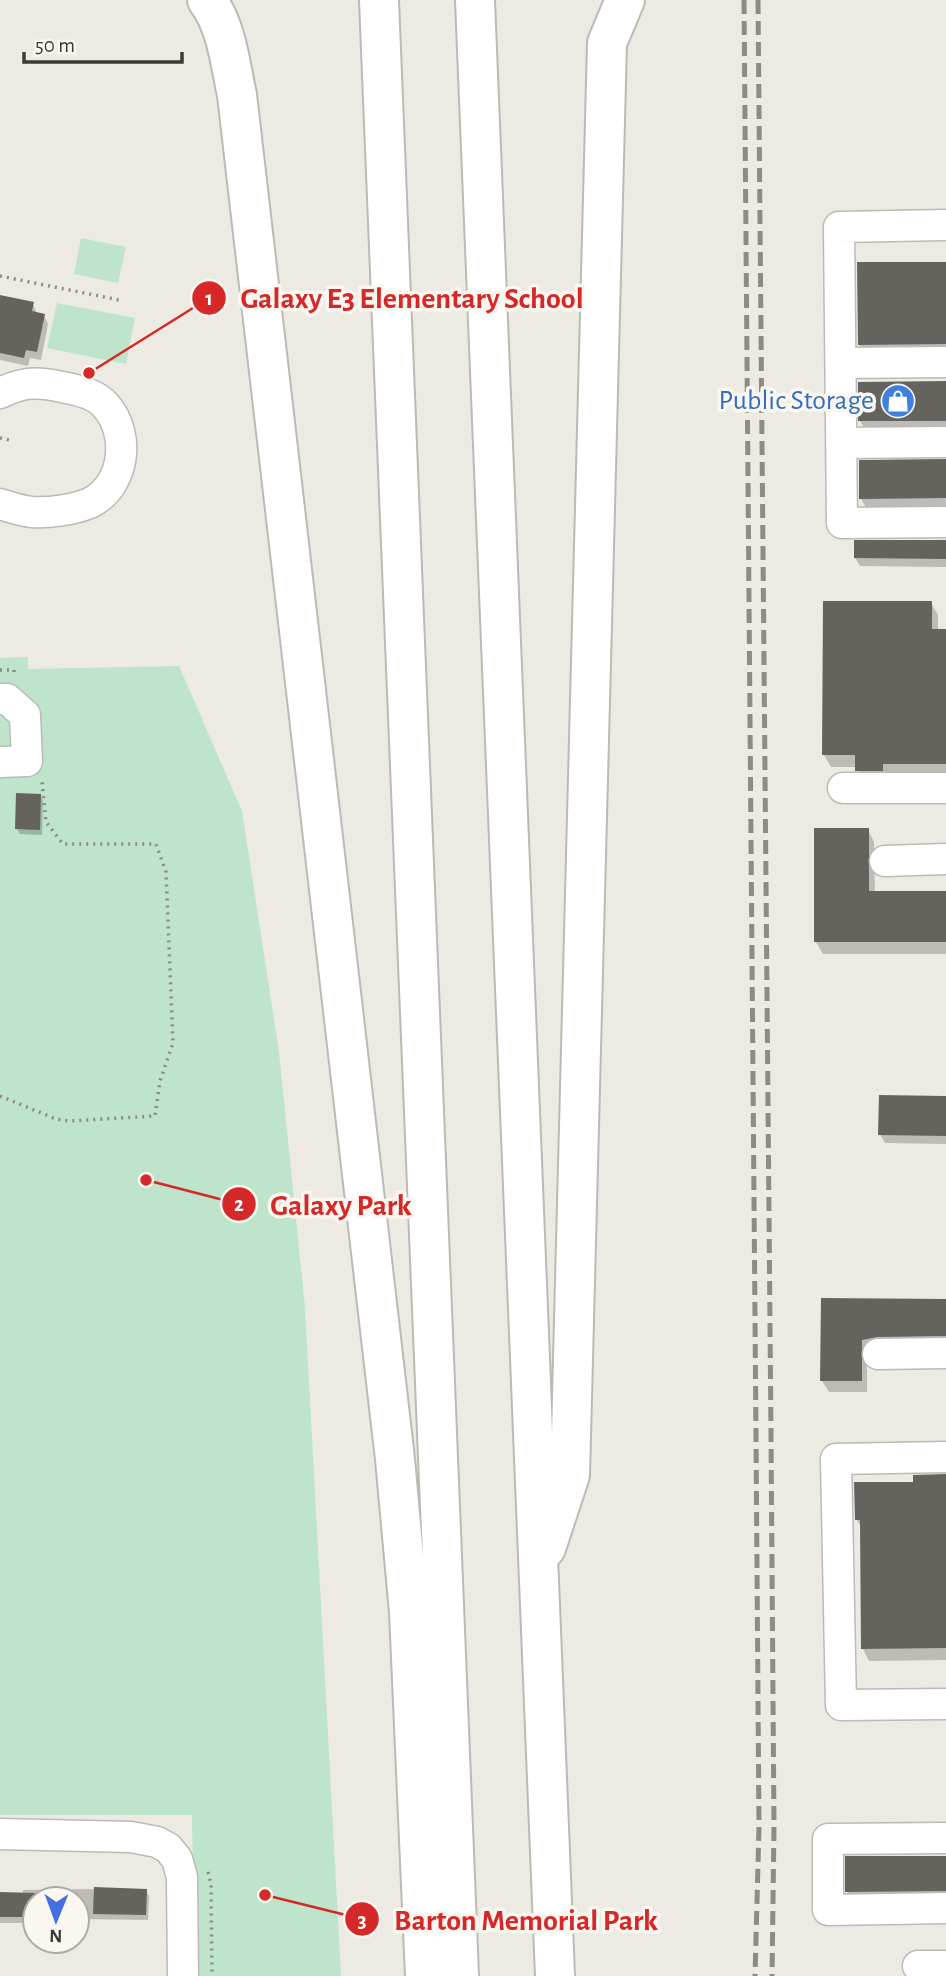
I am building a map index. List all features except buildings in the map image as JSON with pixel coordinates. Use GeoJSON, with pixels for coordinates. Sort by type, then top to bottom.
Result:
{"type":"FeatureCollection","features":[{"type":"Feature","properties":{"kind":"highway"},"geometry":{"type":"LineString","coordinates":[[207,0],[222,26],[237,95],[396,1459],[409,1612],[425,1976]]}},
{"type":"Feature","properties":{"kind":"highway"},"geometry":{"type":"LineString","coordinates":[[237,95],[238,35],[243,0]]}},
{"type":"Feature","properties":{"kind":"highway"},"geometry":{"type":"LineString","coordinates":[[379,0],[459,1976]]}},
{"type":"Feature","properties":{"kind":"highway"},"geometry":{"type":"LineString","coordinates":[[475,0],[555,1976]]}},
{"type":"Feature","properties":{"kind":"highway"},"geometry":{"type":"LineString","coordinates":[[598,0],[601,32],[607,43]]}},
{"type":"Feature","properties":{"kind":"highway"},"geometry":{"type":"LineString","coordinates":[[538,1574],[570,1475],[607,43],[625,0]]}},
{"type":"Feature","properties":{"kind":"street"},"geometry":{"type":"LineString","coordinates":[[946,225],[839,226],[842,523],[946,522]]}},
{"type":"Feature","properties":{"kind":"street"},"geometry":{"type":"LineString","coordinates":[[841,363],[946,362]]}},
{"type":"Feature","properties":{"kind":"street"},"geometry":{"type":"LineString","coordinates":[[0,393],[19,384],[33,382],[84,392],[105,404],[117,422],[121,459],[118,475],[107,490],[86,504],[64,510],[31,512],[0,505]]}},
{"type":"Feature","properties":{"kind":"street"},"geometry":{"type":"LineString","coordinates":[[842,443],[946,442]]}},
{"type":"Feature","properties":{"kind":"street"},"geometry":{"type":"LineString","coordinates":[[0,699],[7,699],[25,715],[27,761],[0,762]]}},
{"type":"Feature","properties":{"kind":"street"},"geometry":{"type":"LineString","coordinates":[[843,788],[946,788]]}},
{"type":"Feature","properties":{"kind":"street"},"geometry":{"type":"LineString","coordinates":[[885,861],[946,859]]}},
{"type":"Feature","properties":{"kind":"street"},"geometry":{"type":"LineString","coordinates":[[878,1354],[946,1353]]}},
{"type":"Feature","properties":{"kind":"street"},"geometry":{"type":"LineString","coordinates":[[946,1457],[836,1459],[841,1705],[946,1704]]}},
{"type":"Feature","properties":{"kind":"street"},"geometry":{"type":"LineString","coordinates":[[0,1834],[131,1837],[157,1842],[168,1848],[177,1858],[182,1877],[183,1976]]}},
{"type":"Feature","properties":{"kind":"street"},"geometry":{"type":"LineString","coordinates":[[946,1838],[828,1839],[828,1910],[946,1908]]}},
{"type":"Feature","properties":{"kind":"path"},"geometry":{"type":"LineString","coordinates":[[0,276],[119,300]]}},
{"type":"Feature","properties":{"kind":"path"},"geometry":{"type":"LineString","coordinates":[[0,438],[10,440]]}},
{"type":"Feature","properties":{"kind":"path"},"geometry":{"type":"LineString","coordinates":[[0,1096],[56,1119],[69,1121],[155,1116],[160,1081],[173,1043],[166,872],[156,844],[63,844],[46,822],[42,786]]}},
{"type":"Feature","properties":{"kind":"green space"},"geometry":{"type":"Polygon","coordinates":[[[81,238],[126,247],[118,283],[74,274],[81,238]]]}},
{"type":"Feature","properties":{"kind":"green space"},"geometry":{"type":"Polygon","coordinates":[[[57,303],[135,318],[126,364],[47,348],[57,303]]]}},
{"type":"Feature","properties":{"kind":"green space"},"geometry":{"type":"Polygon","coordinates":[[[28,657],[28,669],[179,666],[242,811],[279,1052],[305,1308],[341,1976],[194,1976],[192,1815],[0,1815],[0,658],[28,657]]]}},
{"type":"Feature","properties":{"kind":"railway"},"geometry":{"type":"LineString","coordinates":[[744,0],[759,1827],[755,1976]]}},
{"type":"Feature","properties":{"kind":"railway"},"geometry":{"type":"LineString","coordinates":[[758,0],[774,1827],[772,1976]]}},
{"type":"Feature","properties":{"kind":"place","name":"Galaxy E3 Elementary School"},"geometry":{"type":"Point","coordinates":[89,373]}},
{"type":"Feature","properties":{"kind":"place","name":"Public Storage"},"geometry":{"type":"Point","coordinates":[898,401]}},
{"type":"Feature","properties":{"kind":"place","name":"Galaxy Park"},"geometry":{"type":"Point","coordinates":[146,1180]}},
{"type":"Feature","properties":{"kind":"place","name":"Barton Memorial Park"},"geometry":{"type":"Point","coordinates":[265,1895]}}]}
